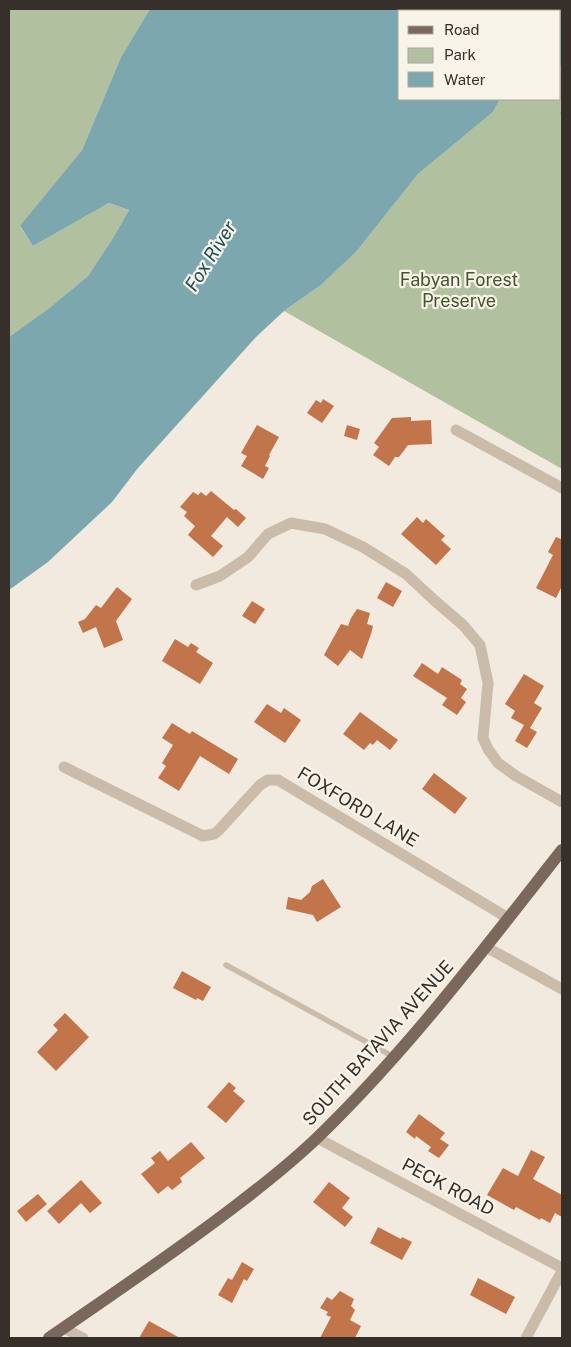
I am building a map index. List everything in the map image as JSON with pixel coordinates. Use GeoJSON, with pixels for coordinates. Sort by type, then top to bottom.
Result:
{"type":"FeatureCollection","features":[{"type":"Feature","properties":{"kind":"main road","name":"SOUTH BATAVIA AVENUE"},"geometry":{"type":"LineString","coordinates":[[49,1338],[203,1231],[263,1185],[317,1138],[394,1057],[486,947],[562,850]]}},
{"type":"Feature","properties":{"kind":"street"},"geometry":{"type":"LineString","coordinates":[[456,430],[562,488]]}},
{"type":"Feature","properties":{"kind":"street"},"geometry":{"type":"LineString","coordinates":[[196,585],[220,576],[248,557],[268,534],[291,523],[325,530],[363,547],[406,574],[463,625],[480,645],[488,683],[483,738],[488,749],[498,763],[516,776],[562,802]]}},
{"type":"Feature","properties":{"kind":"street","name":"FOXFORD LANE"},"geometry":{"type":"LineString","coordinates":[[64,767],[203,836],[214,834],[219,830],[260,784],[268,780],[278,780],[508,918]]}},
{"type":"Feature","properties":{"kind":"street"},"geometry":{"type":"LineString","coordinates":[[486,947],[562,989]]}},
{"type":"Feature","properties":{"kind":"street","name":"PECK ROAD"},"geometry":{"type":"LineString","coordinates":[[317,1138],[562,1269]]}},
{"type":"Feature","properties":{"kind":"street"},"geometry":{"type":"LineString","coordinates":[[526,1338],[562,1269]]}},
{"type":"Feature","properties":{"kind":"street"},"geometry":{"type":"LineString","coordinates":[[64,1328],[83,1338]]}},
{"type":"Feature","properties":{"kind":"lane"},"geometry":{"type":"LineString","coordinates":[[226,966],[394,1057]]}},
{"type":"Feature","properties":{"kind":"path"},"geometry":{"type":"LineString","coordinates":[[9,13],[14,9]]}},
{"type":"Feature","properties":{"kind":"green space"},"geometry":{"type":"Polygon","coordinates":[[[9,9],[150,9],[121,57],[82,150],[20,227],[33,246],[109,203],[129,210],[88,276],[48,309],[9,337],[9,9]]]}},
{"type":"Feature","properties":{"kind":"green space","name":"Fabyan Forest Preserve"},"geometry":{"type":"Polygon","coordinates":[[[561,66],[562,469],[284,311],[321,285],[356,252],[418,174],[493,112],[499,100],[561,100],[561,66]]]}},
{"type":"Feature","properties":{"kind":"water","name":"Fox River"},"geometry":{"type":"Polygon","coordinates":[[[150,9],[562,9],[561,66],[561,10],[398,10],[398,100],[499,100],[493,112],[418,174],[356,252],[321,285],[284,311],[256,337],[138,468],[112,502],[48,562],[9,590],[9,337],[48,309],[88,276],[129,210],[109,203],[33,246],[20,226],[82,150],[121,57],[150,9]]]}},
{"type":"Feature","properties":{"kind":"building"},"geometry":{"type":"Polygon","coordinates":[[[323,399],[334,406],[322,423],[307,413],[316,400],[321,403],[323,399]]]}},
{"type":"Feature","properties":{"kind":"building"},"geometry":{"type":"Polygon","coordinates":[[[411,417],[411,421],[431,420],[432,444],[408,445],[399,457],[395,457],[389,466],[373,455],[379,447],[374,443],[392,418],[411,417]]]}},
{"type":"Feature","properties":{"kind":"building"},"geometry":{"type":"Polygon","coordinates":[[[257,425],[279,437],[269,455],[265,466],[269,468],[263,479],[241,466],[247,456],[241,453],[257,425]]]}},
{"type":"Feature","properties":{"kind":"building"},"geometry":{"type":"Polygon","coordinates":[[[347,425],[360,429],[357,440],[344,436],[347,425]]]}},
{"type":"Feature","properties":{"kind":"building"},"geometry":{"type":"Polygon","coordinates":[[[211,491],[246,518],[238,527],[227,517],[211,536],[223,546],[213,557],[188,535],[195,526],[184,516],[187,512],[180,507],[193,492],[198,495],[201,492],[206,496],[211,491]]]}},
{"type":"Feature","properties":{"kind":"building"},"geometry":{"type":"Polygon","coordinates":[[[417,517],[423,523],[426,519],[445,536],[441,540],[451,549],[436,565],[401,534],[417,517]]]}},
{"type":"Feature","properties":{"kind":"building"},"geometry":{"type":"Polygon","coordinates":[[[562,536],[562,586],[556,598],[536,588],[553,555],[548,552],[556,537],[561,539],[562,536]]]}},
{"type":"Feature","properties":{"kind":"building"},"geometry":{"type":"Polygon","coordinates":[[[386,582],[402,591],[393,607],[377,598],[386,582]]]}},
{"type":"Feature","properties":{"kind":"building"},"geometry":{"type":"Polygon","coordinates":[[[117,587],[132,599],[116,621],[123,640],[104,648],[96,627],[83,633],[78,622],[85,619],[96,605],[101,608],[117,587]]]}},
{"type":"Feature","properties":{"kind":"building"},"geometry":{"type":"Polygon","coordinates":[[[252,601],[265,609],[255,624],[242,616],[252,601]]]}},
{"type":"Feature","properties":{"kind":"building"},"geometry":{"type":"Polygon","coordinates":[[[357,609],[370,613],[367,624],[373,626],[371,634],[362,659],[350,650],[338,666],[324,655],[341,624],[348,626],[357,609]]]}},
{"type":"Feature","properties":{"kind":"building"},"geometry":{"type":"Polygon","coordinates":[[[175,639],[188,647],[191,643],[199,648],[196,652],[213,663],[200,684],[162,661],[175,639]]]}},
{"type":"Feature","properties":{"kind":"building"},"geometry":{"type":"Polygon","coordinates":[[[422,663],[438,674],[442,667],[462,680],[460,684],[467,689],[461,698],[466,702],[457,715],[442,705],[447,698],[413,676],[422,663]]]}},
{"type":"Feature","properties":{"kind":"building"},"geometry":{"type":"Polygon","coordinates":[[[524,674],[544,686],[534,703],[542,708],[530,728],[537,732],[527,748],[515,741],[524,725],[511,718],[515,711],[505,704],[524,674]]]}},
{"type":"Feature","properties":{"kind":"building"},"geometry":{"type":"Polygon","coordinates":[[[267,704],[281,713],[284,708],[301,720],[285,743],[254,722],[267,704]]]}},
{"type":"Feature","properties":{"kind":"building"},"geometry":{"type":"Polygon","coordinates":[[[360,712],[398,740],[390,750],[377,740],[373,745],[370,743],[364,750],[343,734],[360,712]]]}},
{"type":"Feature","properties":{"kind":"building"},"geometry":{"type":"Polygon","coordinates":[[[172,723],[190,734],[192,731],[238,759],[229,774],[200,756],[179,791],[158,778],[166,766],[162,763],[173,745],[162,738],[172,723]]]}},
{"type":"Feature","properties":{"kind":"building"},"geometry":{"type":"Polygon","coordinates":[[[434,773],[467,798],[455,814],[422,789],[434,773]]]}},
{"type":"Feature","properties":{"kind":"building"},"geometry":{"type":"Polygon","coordinates":[[[323,879],[341,907],[317,922],[313,915],[286,909],[288,897],[301,900],[310,892],[312,886],[323,879]]]}},
{"type":"Feature","properties":{"kind":"building"},"geometry":{"type":"Polygon","coordinates":[[[182,971],[211,987],[203,1001],[197,998],[196,1000],[173,988],[182,971]]]}},
{"type":"Feature","properties":{"kind":"building"},"geometry":{"type":"Polygon","coordinates":[[[65,1013],[89,1037],[56,1071],[37,1052],[58,1030],[53,1025],[65,1013]]]}},
{"type":"Feature","properties":{"kind":"building"},"geometry":{"type":"Polygon","coordinates":[[[229,1082],[236,1088],[233,1091],[245,1101],[226,1123],[207,1107],[229,1082]]]}},
{"type":"Feature","properties":{"kind":"building"},"geometry":{"type":"Polygon","coordinates":[[[419,1114],[445,1133],[440,1139],[449,1145],[439,1158],[428,1151],[431,1147],[416,1136],[415,1139],[406,1132],[419,1114]]]}},
{"type":"Feature","properties":{"kind":"building"},"geometry":{"type":"Polygon","coordinates":[[[191,1142],[205,1158],[180,1178],[182,1182],[172,1190],[168,1186],[158,1194],[141,1174],[155,1163],[151,1158],[160,1151],[168,1161],[191,1142]]]}},
{"type":"Feature","properties":{"kind":"building"},"geometry":{"type":"Polygon","coordinates":[[[531,1150],[545,1157],[533,1179],[562,1195],[562,1217],[555,1213],[550,1223],[541,1218],[540,1220],[516,1207],[514,1210],[487,1195],[503,1168],[518,1176],[531,1150]]]}},
{"type":"Feature","properties":{"kind":"building"},"geometry":{"type":"Polygon","coordinates":[[[81,1180],[102,1203],[90,1213],[81,1203],[59,1224],[47,1211],[81,1180]]]}},
{"type":"Feature","properties":{"kind":"building"},"geometry":{"type":"Polygon","coordinates":[[[329,1182],[350,1198],[342,1208],[353,1217],[345,1227],[313,1202],[329,1182]]]}},
{"type":"Feature","properties":{"kind":"building"},"geometry":{"type":"Polygon","coordinates":[[[38,1194],[47,1204],[26,1222],[17,1211],[38,1194]]]}},
{"type":"Feature","properties":{"kind":"building"},"geometry":{"type":"Polygon","coordinates":[[[378,1227],[401,1239],[402,1237],[412,1242],[402,1260],[370,1243],[378,1227]]]}},
{"type":"Feature","properties":{"kind":"building"},"geometry":{"type":"Polygon","coordinates":[[[242,1262],[254,1269],[247,1281],[244,1279],[232,1303],[218,1295],[228,1278],[232,1280],[242,1262]]]}},
{"type":"Feature","properties":{"kind":"building"},"geometry":{"type":"Polygon","coordinates":[[[478,1278],[515,1297],[506,1314],[470,1295],[478,1278]]]}},
{"type":"Feature","properties":{"kind":"building"},"geometry":{"type":"Polygon","coordinates":[[[340,1291],[354,1299],[351,1306],[355,1310],[350,1320],[361,1326],[355,1338],[320,1338],[331,1317],[326,1315],[328,1312],[320,1308],[327,1297],[332,1300],[340,1291]]]}},
{"type":"Feature","properties":{"kind":"building"},"geometry":{"type":"Polygon","coordinates":[[[149,1321],[180,1338],[139,1338],[149,1321]]]}}]}
